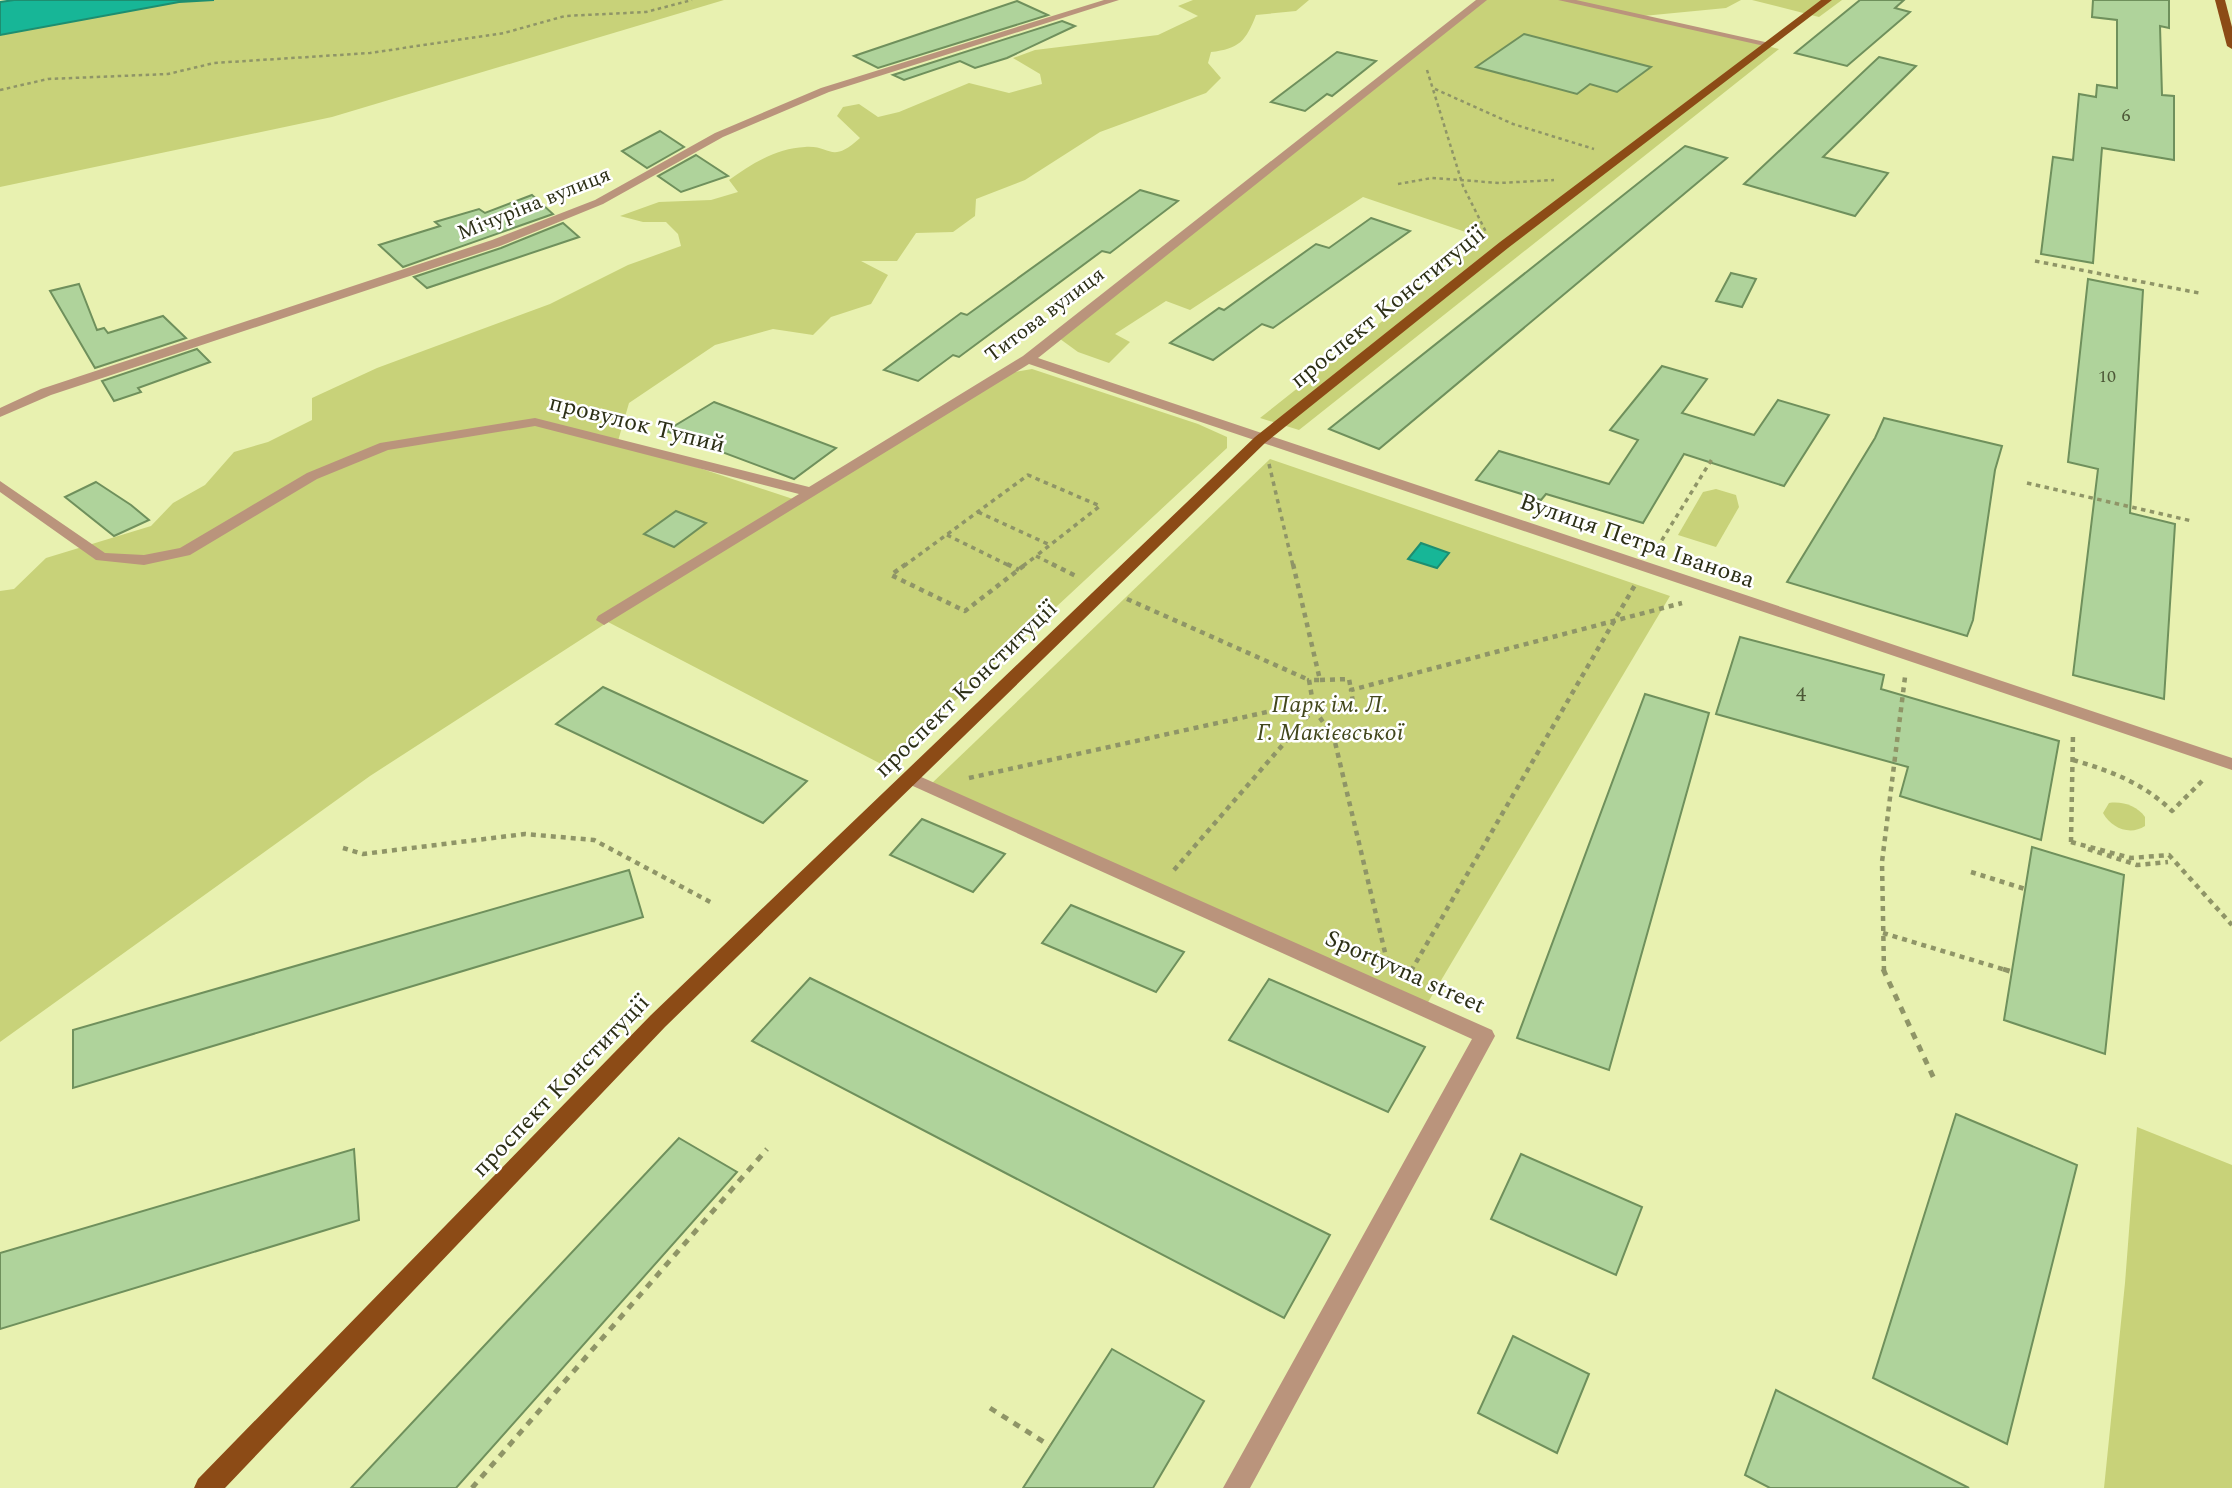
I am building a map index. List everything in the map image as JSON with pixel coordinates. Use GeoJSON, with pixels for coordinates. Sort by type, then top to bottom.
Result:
{"type":"FeatureCollection","features":[{"type":"Feature","properties":{"kind":"main road","name":"проспект Конституції"},"geometry":{"type":"LineString","coordinates":[[207,1488],[657,1021],[919,782],[1260,439],[1504,245],[1827,0]]}},
{"type":"Feature","properties":{"kind":"main road"},"geometry":{"type":"LineString","coordinates":[[2220,0],[2232,46]]}},
{"type":"Feature","properties":{"kind":"street","name":"Мічуріна вулиця"},"geometry":{"type":"LineString","coordinates":[[4,408],[496,243],[599,202],[719,135],[825,90],[1114,0]]}},
{"type":"Feature","properties":{"kind":"street","name":"Титова вулиця"},"geometry":{"type":"LineString","coordinates":[[604,620],[1028,359],[1482,0]]}},
{"type":"Feature","properties":{"kind":"street"},"geometry":{"type":"LineString","coordinates":[[1563,0],[1769,44]]}},
{"type":"Feature","properties":{"kind":"street","name":"Вулиця Петра Іванова"},"geometry":{"type":"LineString","coordinates":[[1028,359],[2227,763]]}},
{"type":"Feature","properties":{"kind":"street","name":"провулок Тупий"},"geometry":{"type":"LineString","coordinates":[[0,485],[101,557],[145,559],[186,552],[312,476],[385,446],[534,422],[638,446],[810,492]]}},
{"type":"Feature","properties":{"kind":"street","name":"Sportyvna street"},"geometry":{"type":"LineString","coordinates":[[919,782],[1485,1036],[1236,1488]]}},
{"type":"Feature","properties":{"kind":"path"},"geometry":{"type":"LineString","coordinates":[[0,90],[48,79],[168,74],[214,63],[370,53],[504,33],[565,16],[646,12],[692,0]]}},
{"type":"Feature","properties":{"kind":"path"},"geometry":{"type":"LineString","coordinates":[[1420,49],[1461,183],[1489,237]]}},
{"type":"Feature","properties":{"kind":"path"},"geometry":{"type":"LineString","coordinates":[[1434,89],[1513,124],[1601,151]]}},
{"type":"Feature","properties":{"kind":"path"},"geometry":{"type":"LineString","coordinates":[[1398,184],[1432,178],[1461,183],[1565,179]]}},
{"type":"Feature","properties":{"kind":"path"},"geometry":{"type":"LineString","coordinates":[[2035,261],[2199,293]]}},
{"type":"Feature","properties":{"kind":"path"},"geometry":{"type":"LineString","coordinates":[[1267,458],[1320,680]]}},
{"type":"Feature","properties":{"kind":"path"},"geometry":{"type":"LineString","coordinates":[[1396,996],[1645,568],[1712,459]]}},
{"type":"Feature","properties":{"kind":"path"},"geometry":{"type":"LineString","coordinates":[[1028,475],[1100,506],[965,611],[891,575],[946,535],[1028,475]]}},
{"type":"Feature","properties":{"kind":"path"},"geometry":{"type":"LineString","coordinates":[[2026,483],[2192,522]]}},
{"type":"Feature","properties":{"kind":"path"},"geometry":{"type":"LineString","coordinates":[[978,512],[1050,545]]}},
{"type":"Feature","properties":{"kind":"path"},"geometry":{"type":"LineString","coordinates":[[946,535],[1019,570]]}},
{"type":"Feature","properties":{"kind":"path"},"geometry":{"type":"LineString","coordinates":[[1036,556],[1078,577]]}},
{"type":"Feature","properties":{"kind":"path"},"geometry":{"type":"LineString","coordinates":[[1351,690],[1720,593]]}},
{"type":"Feature","properties":{"kind":"path"},"geometry":{"type":"LineString","coordinates":[[919,782],[1267,712],[1354,709],[1349,680],[1309,680],[1125,598]]}},
{"type":"Feature","properties":{"kind":"path"},"geometry":{"type":"LineString","coordinates":[[1908,656],[1882,862],[1883,969],[1936,1083]]}},
{"type":"Feature","properties":{"kind":"path"},"geometry":{"type":"LineString","coordinates":[[1309,680],[1314,709],[1334,738],[1396,996]]}},
{"type":"Feature","properties":{"kind":"path"},"geometry":{"type":"LineString","coordinates":[[1158,889],[1314,709]]}},
{"type":"Feature","properties":{"kind":"path"},"geometry":{"type":"LineString","coordinates":[[2071,842],[2073,711]]}},
{"type":"Feature","properties":{"kind":"path"},"geometry":{"type":"LineString","coordinates":[[2073,760],[2135,779],[2150,789],[2172,811],[2227,763]]}},
{"type":"Feature","properties":{"kind":"path"},"geometry":{"type":"LineString","coordinates":[[343,848],[363,854],[525,834],[594,840],[714,904]]}},
{"type":"Feature","properties":{"kind":"path"},"geometry":{"type":"LineString","coordinates":[[2071,842],[2113,861],[2134,866],[2155,867],[2168,862]]}},
{"type":"Feature","properties":{"kind":"path"},"geometry":{"type":"LineString","coordinates":[[2071,842],[2128,859],[2150,860],[2169,855],[2232,925]]}},
{"type":"Feature","properties":{"kind":"path"},"geometry":{"type":"LineString","coordinates":[[1972,872],[2025,889]]}},
{"type":"Feature","properties":{"kind":"path"},"geometry":{"type":"LineString","coordinates":[[1883,933],[2012,972]]}},
{"type":"Feature","properties":{"kind":"path"},"geometry":{"type":"LineString","coordinates":[[472,1488],[767,1149]]}},
{"type":"Feature","properties":{"kind":"path"},"geometry":{"type":"LineString","coordinates":[[990,1408],[1050,1446]]}},
{"type":"Feature","properties":{"kind":"green space"},"geometry":{"type":"Polygon","coordinates":[[[724,0],[332,117],[0,187],[0,35],[179,2],[724,0]]]}},
{"type":"Feature","properties":{"kind":"green space"},"geometry":{"type":"Polygon","coordinates":[[[1193,0],[1309,0],[1296,11],[1256,15],[1249,31],[1240,42],[1228,49],[1211,52],[1208,63],[1221,78],[1206,93],[1100,132],[1025,180],[976,199],[975,216],[953,232],[916,233],[897,261],[861,261],[888,275],[871,304],[831,317],[813,335],[773,329],[715,345],[629,403],[618,441],[796,500],[1003,374],[1032,369],[1198,424],[1227,437],[1227,448],[885,766],[608,622],[370,776],[0,1042],[0,591],[14,589],[46,558],[151,526],[173,503],[205,485],[234,452],[268,442],[312,420],[312,398],[377,368],[550,304],[628,265],[681,246],[678,234],[666,222],[643,222],[620,216],[659,202],[711,200],[738,192],[729,180],[755,163],[784,150],[814,147],[831,152],[843,151],[860,138],[837,116],[843,107],[859,104],[878,117],[899,112],[969,83],[1009,93],[1042,84],[1040,74],[1013,58],[1035,50],[1158,35],[1198,16],[1178,6],[1193,0]]]}},
{"type":"Feature","properties":{"kind":"green space"},"geometry":{"type":"Polygon","coordinates":[[[1482,0],[1741,0],[1726,8],[1643,16],[1779,49],[1299,430],[1260,418],[1486,239],[1363,197],[1190,310],[1166,301],[1115,334],[1130,342],[1109,363],[1078,352],[1056,336],[1482,0]]]}},
{"type":"Feature","properties":{"kind":"green space"},"geometry":{"type":"Polygon","coordinates":[[[1752,0],[1842,0],[1819,17],[1752,0]]]}},
{"type":"Feature","properties":{"kind":"green space","name":"Парк ім. Л. Г. Макієвської"},"geometry":{"type":"Polygon","coordinates":[[[1270,459],[1670,596],[1424,1009],[929,786],[1270,459]]]}},
{"type":"Feature","properties":{"kind":"green space"},"geometry":{"type":"Polygon","coordinates":[[[1716,489],[1736,495],[1739,507],[1716,547],[1678,535],[1703,492],[1716,489]]]}},
{"type":"Feature","properties":{"kind":"green space"},"geometry":{"type":"Polygon","coordinates":[[[2109,803],[2134,807],[2145,817],[2145,826],[2127,830],[2111,823],[2103,813],[2109,803]]]}},
{"type":"Feature","properties":{"kind":"green space"},"geometry":{"type":"Polygon","coordinates":[[[2137,1127],[2232,1165],[2232,1488],[2104,1488],[2125,1283],[2137,1127]]]}},
{"type":"Feature","properties":{"kind":"water"},"geometry":{"type":"Polygon","coordinates":[[[214,0],[179,2],[0,35],[0,2],[214,0]]]}},
{"type":"Feature","properties":{"kind":"water"},"geometry":{"type":"Polygon","coordinates":[[[1421,543],[1449,553],[1437,568],[1408,559],[1421,543]]]}},
{"type":"Feature","properties":{"kind":"building"},"geometry":{"type":"Polygon","coordinates":[[[1860,0],[1904,0],[1895,8],[1910,12],[1847,66],[1795,53],[1860,0]]]}},
{"type":"Feature","properties":{"kind":"building"},"geometry":{"type":"Polygon","coordinates":[[[2093,0],[2169,0],[2169,28],[2160,26],[2162,95],[2174,96],[2174,160],[2102,148],[2093,263],[2041,254],[2053,157],[2073,160],[2079,94],[2096,97],[2097,85],[2117,88],[2117,20],[2092,17],[2093,0]]]}},
{"type":"Feature","properties":{"kind":"building"},"geometry":{"type":"Polygon","coordinates":[[[1017,1],[1048,15],[878,68],[854,56],[1017,1]]]}},
{"type":"Feature","properties":{"kind":"building"},"geometry":{"type":"Polygon","coordinates":[[[1062,21],[1075,26],[1007,58],[975,68],[960,61],[904,80],[893,75],[1062,21]]]}},
{"type":"Feature","properties":{"kind":"building"},"geometry":{"type":"Polygon","coordinates":[[[1524,34],[1651,67],[1617,92],[1590,84],[1577,94],[1476,67],[1524,34]]]}},
{"type":"Feature","properties":{"kind":"building"},"geometry":{"type":"Polygon","coordinates":[[[1337,52],[1376,61],[1332,96],[1327,94],[1305,111],[1271,102],[1337,52]]]}},
{"type":"Feature","properties":{"kind":"building"},"geometry":{"type":"Polygon","coordinates":[[[1879,57],[1916,66],[1823,157],[1888,173],[1855,216],[1744,184],[1879,57]]]}},
{"type":"Feature","properties":{"kind":"building"},"geometry":{"type":"Polygon","coordinates":[[[660,131],[684,147],[647,168],[622,151],[660,131]]]}},
{"type":"Feature","properties":{"kind":"building"},"geometry":{"type":"Polygon","coordinates":[[[1685,146],[1727,158],[1379,449],[1329,429],[1685,146]]]}},
{"type":"Feature","properties":{"kind":"building"},"geometry":{"type":"Polygon","coordinates":[[[696,155],[728,176],[681,192],[658,176],[696,155]]]}},
{"type":"Feature","properties":{"kind":"building"},"geometry":{"type":"Polygon","coordinates":[[[1140,190],[1178,201],[1110,253],[1102,251],[959,357],[953,355],[918,381],[884,370],[961,313],[967,315],[1140,190]]]}},
{"type":"Feature","properties":{"kind":"building"},"geometry":{"type":"Polygon","coordinates":[[[532,195],[553,214],[403,267],[379,245],[440,226],[435,222],[479,209],[485,213],[532,195]]]}},
{"type":"Feature","properties":{"kind":"building"},"geometry":{"type":"Polygon","coordinates":[[[1371,218],[1410,231],[1273,328],[1262,324],[1213,360],[1170,343],[1219,308],[1224,310],[1316,244],[1329,248],[1371,218]]]}},
{"type":"Feature","properties":{"kind":"building"},"geometry":{"type":"Polygon","coordinates":[[[563,223],[579,237],[427,288],[414,277],[501,248],[563,223]]]}},
{"type":"Feature","properties":{"kind":"building"},"geometry":{"type":"Polygon","coordinates":[[[1731,273],[1756,279],[1742,307],[1716,301],[1731,273]]]}},
{"type":"Feature","properties":{"kind":"building"},"geometry":{"type":"Polygon","coordinates":[[[2088,279],[2143,290],[2130,513],[2175,524],[2164,699],[2073,675],[2098,469],[2068,462],[2088,279]]]}},
{"type":"Feature","properties":{"kind":"building"},"geometry":{"type":"Polygon","coordinates":[[[79,284],[97,330],[104,328],[108,333],[163,316],[186,338],[95,368],[50,291],[79,284]]]}},
{"type":"Feature","properties":{"kind":"building"},"geometry":{"type":"Polygon","coordinates":[[[197,349],[210,362],[138,388],[141,392],[114,401],[102,381],[197,349]]]}},
{"type":"Feature","properties":{"kind":"building"},"geometry":{"type":"Polygon","coordinates":[[[1662,366],[1707,379],[1682,413],[1754,435],[1778,400],[1829,415],[1784,486],[1684,454],[1643,523],[1546,494],[1541,500],[1476,480],[1499,451],[1609,484],[1638,440],[1610,430],[1662,366]]]}},
{"type":"Feature","properties":{"kind":"building"},"geometry":{"type":"Polygon","coordinates":[[[714,402],[836,448],[794,479],[666,431],[714,402]]]}},
{"type":"Feature","properties":{"kind":"building"},"geometry":{"type":"Polygon","coordinates":[[[1884,418],[2002,446],[1995,470],[1973,620],[1967,636],[1787,582],[1875,438],[1884,418]]]}},
{"type":"Feature","properties":{"kind":"building"},"geometry":{"type":"Polygon","coordinates":[[[96,482],[149,520],[114,536],[65,497],[96,482]]]}},
{"type":"Feature","properties":{"kind":"building"},"geometry":{"type":"Polygon","coordinates":[[[676,511],[706,523],[674,547],[644,534],[676,511]]]}},
{"type":"Feature","properties":{"kind":"building"},"geometry":{"type":"Polygon","coordinates":[[[1740,637],[1884,675],[1881,689],[2059,741],[2041,840],[1900,796],[1908,767],[1716,714],[1740,637]]]}},
{"type":"Feature","properties":{"kind":"building"},"geometry":{"type":"Polygon","coordinates":[[[603,687],[807,781],[763,823],[556,724],[603,687]]]}},
{"type":"Feature","properties":{"kind":"building"},"geometry":{"type":"Polygon","coordinates":[[[1645,694],[1709,713],[1609,1070],[1517,1038],[1645,694]]]}},
{"type":"Feature","properties":{"kind":"building"},"geometry":{"type":"Polygon","coordinates":[[[922,819],[1005,854],[973,892],[890,855],[922,819]]]}},
{"type":"Feature","properties":{"kind":"building"},"geometry":{"type":"Polygon","coordinates":[[[2032,847],[2124,875],[2105,1054],[2004,1020],[2032,847]]]}},
{"type":"Feature","properties":{"kind":"building"},"geometry":{"type":"Polygon","coordinates":[[[629,870],[643,917],[73,1088],[73,1030],[629,870]]]}},
{"type":"Feature","properties":{"kind":"building"},"geometry":{"type":"Polygon","coordinates":[[[1071,905],[1184,952],[1156,992],[1042,943],[1071,905]]]}},
{"type":"Feature","properties":{"kind":"building"},"geometry":{"type":"Polygon","coordinates":[[[810,978],[1330,1235],[1284,1318],[752,1041],[810,978]]]}},
{"type":"Feature","properties":{"kind":"building"},"geometry":{"type":"Polygon","coordinates":[[[1269,979],[1425,1047],[1388,1112],[1229,1040],[1269,979]]]}},
{"type":"Feature","properties":{"kind":"building"},"geometry":{"type":"Polygon","coordinates":[[[1956,1114],[2077,1165],[2007,1444],[1873,1378],[1956,1114]]]}},
{"type":"Feature","properties":{"kind":"building"},"geometry":{"type":"Polygon","coordinates":[[[679,1138],[737,1172],[456,1488],[351,1488],[679,1138]]]}},
{"type":"Feature","properties":{"kind":"building"},"geometry":{"type":"Polygon","coordinates":[[[354,1149],[359,1220],[0,1329],[0,1253],[354,1149]]]}},
{"type":"Feature","properties":{"kind":"building"},"geometry":{"type":"Polygon","coordinates":[[[1521,1154],[1642,1207],[1616,1275],[1491,1219],[1521,1154]]]}},
{"type":"Feature","properties":{"kind":"building"},"geometry":{"type":"Polygon","coordinates":[[[1513,1336],[1589,1374],[1557,1453],[1478,1413],[1513,1336]]]}},
{"type":"Feature","properties":{"kind":"building"},"geometry":{"type":"Polygon","coordinates":[[[1112,1349],[1204,1401],[1153,1488],[1023,1488],[1112,1349]]]}},
{"type":"Feature","properties":{"kind":"building"},"geometry":{"type":"Polygon","coordinates":[[[1776,1390],[1969,1488],[1770,1488],[1745,1475],[1776,1390]]]}}]}
